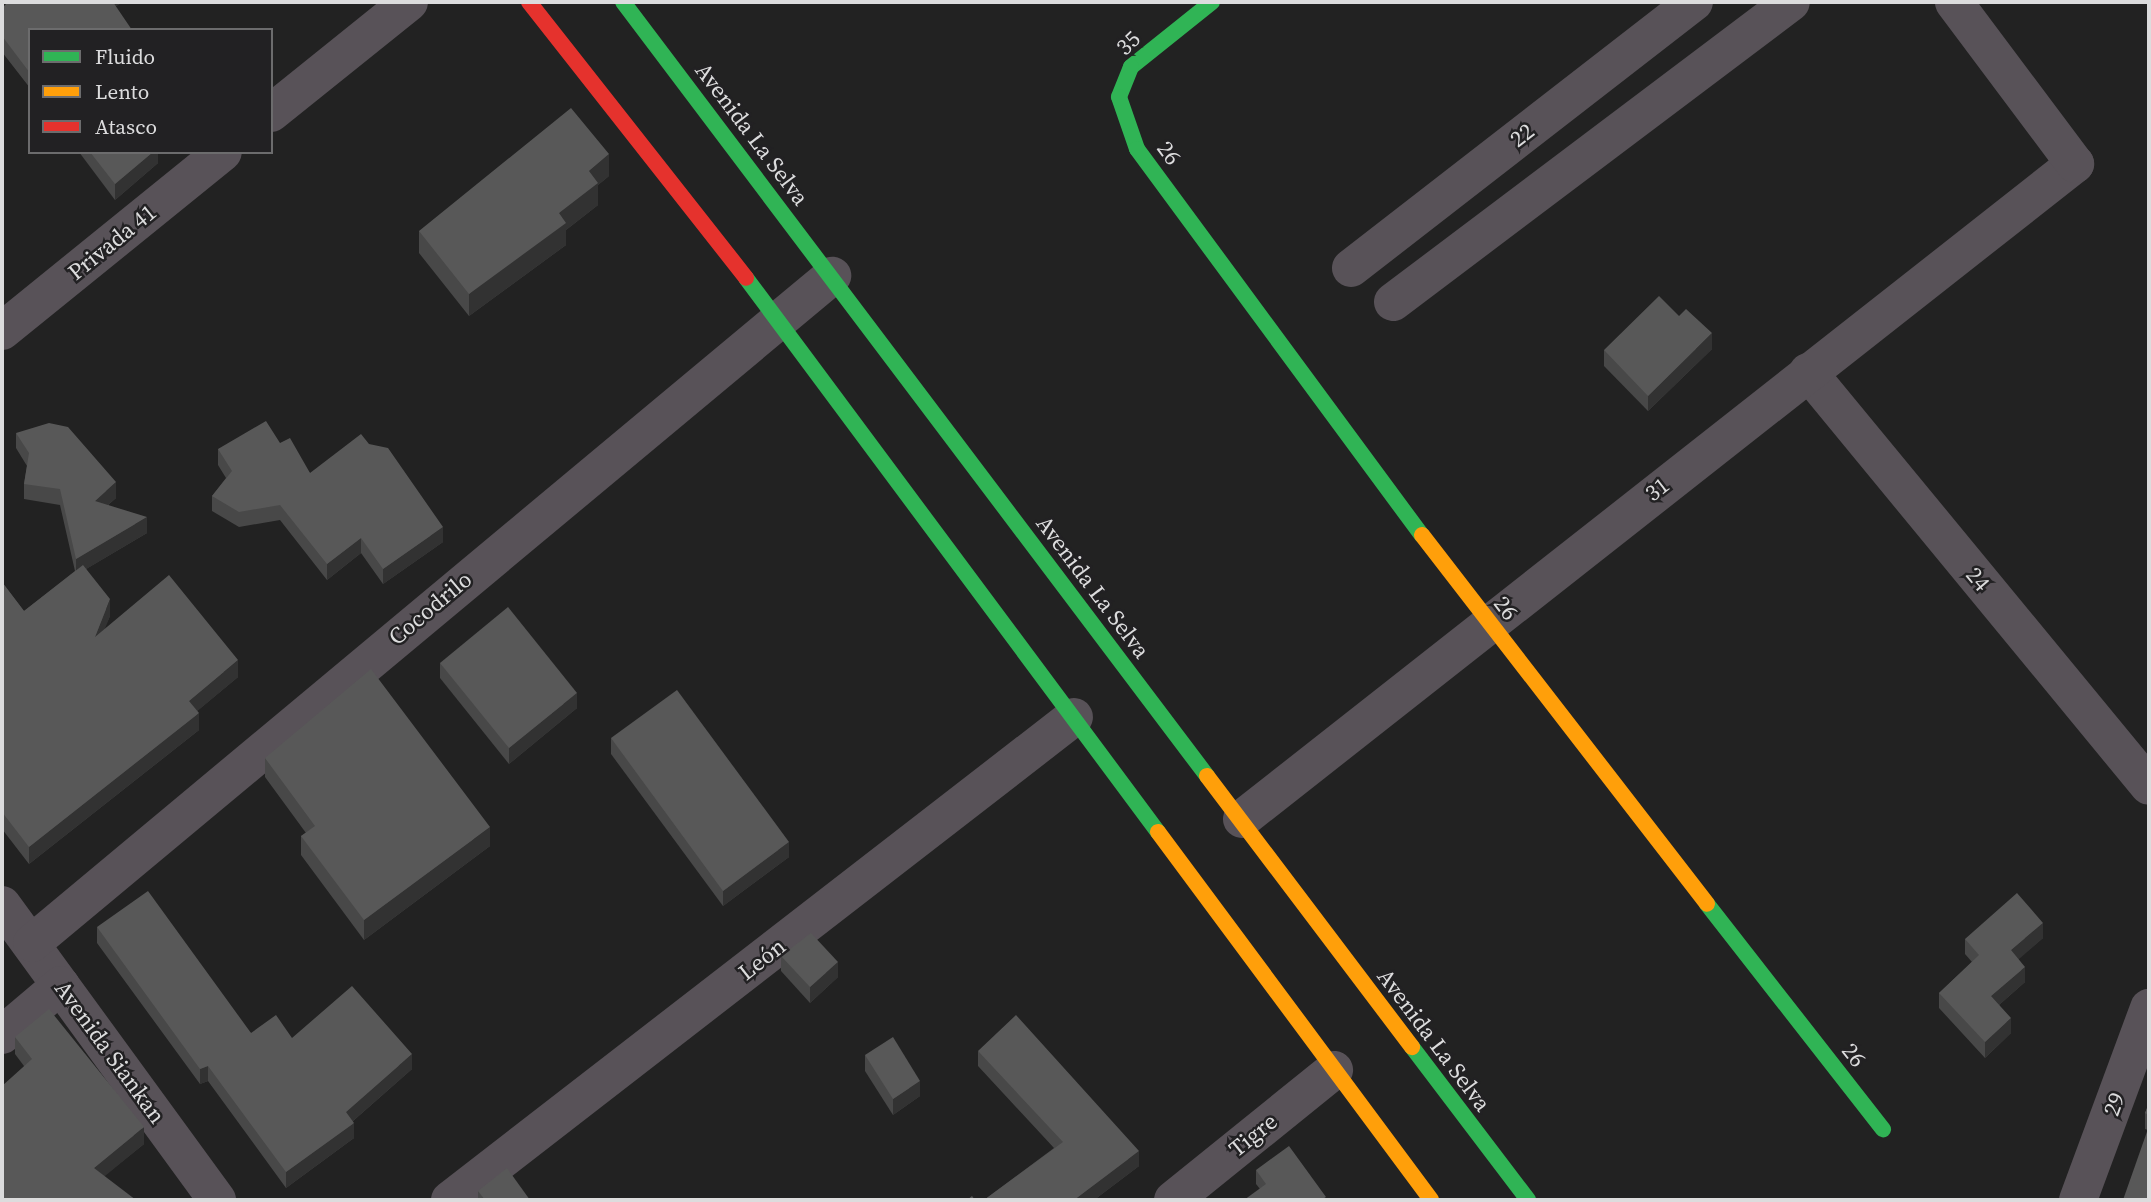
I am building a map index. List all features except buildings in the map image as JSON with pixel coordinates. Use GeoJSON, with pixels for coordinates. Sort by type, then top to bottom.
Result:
{"type":"FeatureCollection","features":[{"type":"Feature","properties":{"kind":"street"},"geometry":{"type":"LineString","coordinates":[[273,111],[409,2]]}},
{"type":"Feature","properties":{"kind":"street"},"geometry":{"type":"LineString","coordinates":[[529,2],[776,317],[1431,1200]]}},
{"type":"Feature","properties":{"kind":"street","name":"Avenida La Selva"},"geometry":{"type":"LineString","coordinates":[[623,2],[1528,1200]]}},
{"type":"Feature","properties":{"kind":"street","name":"35"},"geometry":{"type":"LineString","coordinates":[[1119,97],[1131,67],[1212,2]]}},
{"type":"Feature","properties":{"kind":"street","name":"22"},"geometry":{"type":"LineString","coordinates":[[1351,268],[1694,2]]}},
{"type":"Feature","properties":{"kind":"street"},"geometry":{"type":"LineString","coordinates":[[1393,302],[1791,2]]}},
{"type":"Feature","properties":{"kind":"street","name":"31"},"geometry":{"type":"LineString","coordinates":[[1242,819],[1486,621],[2076,164],[1954,2]]}},
{"type":"Feature","properties":{"kind":"street","name":"26"},"geometry":{"type":"LineString","coordinates":[[1119,97],[1137,149],[1486,621],[1883,1129]]}},
{"type":"Feature","properties":{"kind":"street","name":"Privada 41"},"geometry":{"type":"LineString","coordinates":[[2,331],[221,154]]}},
{"type":"Feature","properties":{"kind":"street","name":"Cocodrilo"},"geometry":{"type":"LineString","coordinates":[[32,943],[776,317],[832,276]]}},
{"type":"Feature","properties":{"kind":"street","name":"24"},"geometry":{"type":"LineString","coordinates":[[1808,372],[2149,786]]}},
{"type":"Feature","properties":{"kind":"street","name":"León"},"geometry":{"type":"LineString","coordinates":[[450,1200],[1074,717]]}},
{"type":"Feature","properties":{"kind":"street","name":"Avenida Siankan"},"geometry":{"type":"LineString","coordinates":[[2,905],[217,1200]]}},
{"type":"Feature","properties":{"kind":"street"},"geometry":{"type":"LineString","coordinates":[[2,1035],[61,985]]}},
{"type":"Feature","properties":{"kind":"street","name":"29"},"geometry":{"type":"LineString","coordinates":[[2078,1200],[2146,1029]]}},
{"type":"Feature","properties":{"kind":"street","name":"Tigre"},"geometry":{"type":"LineString","coordinates":[[1173,1200],[1334,1070]]}},
{"type":"Feature","properties":{"kind":"traffic: fast"},"geometry":{"type":"LineString","coordinates":[[623,2],[1207,776]]}},
{"type":"Feature","properties":{"kind":"traffic: fast"},"geometry":{"type":"LineString","coordinates":[[1212,2],[1131,67],[1119,97],[1137,149],[1422,535]]}},
{"type":"Feature","properties":{"kind":"traffic: fast"},"geometry":{"type":"LineString","coordinates":[[746,278],[1158,832]]}},
{"type":"Feature","properties":{"kind":"traffic: fast"},"geometry":{"type":"LineString","coordinates":[[1707,904],[1883,1129]]}},
{"type":"Feature","properties":{"kind":"traffic: fast"},"geometry":{"type":"LineString","coordinates":[[1412,1047],[1528,1200]]}},
{"type":"Feature","properties":{"kind":"traffic: slow"},"geometry":{"type":"LineString","coordinates":[[1422,535],[1707,904]]}},
{"type":"Feature","properties":{"kind":"traffic: slow"},"geometry":{"type":"LineString","coordinates":[[1207,776],[1412,1047]]}},
{"type":"Feature","properties":{"kind":"traffic: slow"},"geometry":{"type":"LineString","coordinates":[[1158,832],[1431,1200]]}},
{"type":"Feature","properties":{"kind":"traffic: jam"},"geometry":{"type":"LineString","coordinates":[[529,2],[746,278]]}}]}
